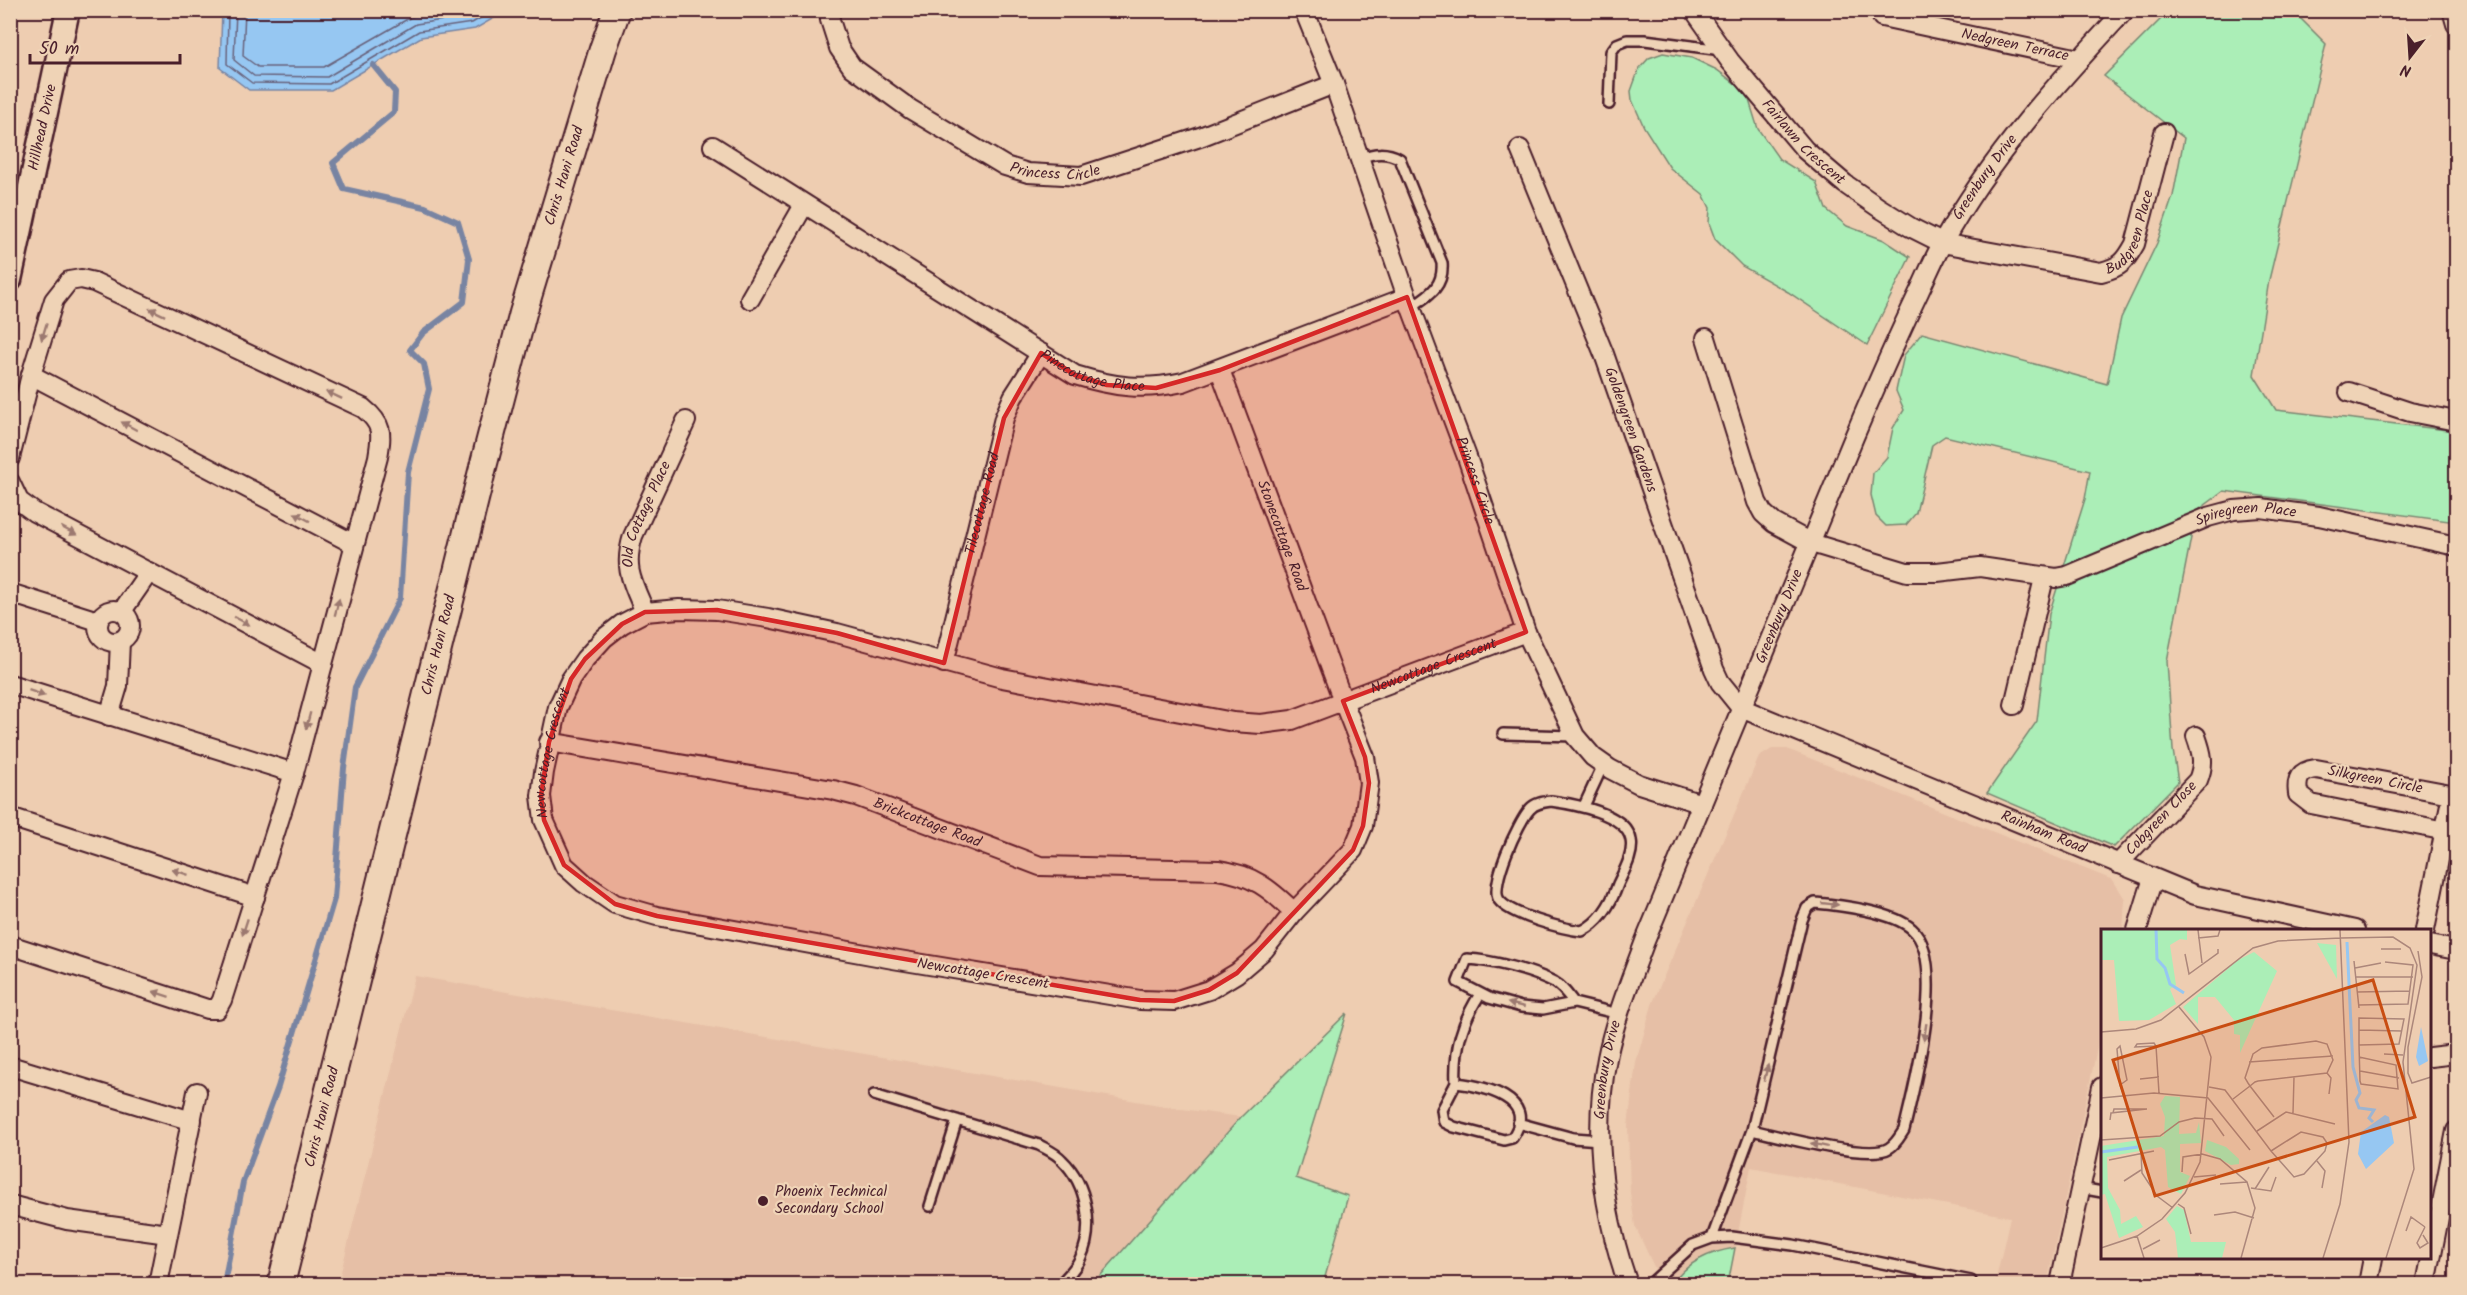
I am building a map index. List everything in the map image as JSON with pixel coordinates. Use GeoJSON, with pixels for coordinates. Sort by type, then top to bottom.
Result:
{"type":"FeatureCollection","features":[{"type":"Feature","properties":{"kind":"main road","name":"Chris Hani Road"},"geometry":{"type":"LineString","coordinates":[[281,1284],[509,368],[550,221],[617,10]]}},
{"type":"Feature","properties":{"kind":"street","name":"Hillhead Drive"},"geometry":{"type":"LineString","coordinates":[[10,280],[68,10]]}},
{"type":"Feature","properties":{"kind":"street","name":"Princess Circle"},"geometry":{"type":"LineString","coordinates":[[830,10],[830,20],[839,48],[852,67],[910,109],[1005,166],[1028,173],[1081,176],[1200,137],[1334,84]]}},
{"type":"Feature","properties":{"kind":"street","name":"Princess Circle"},"geometry":{"type":"LineString","coordinates":[[1304,10],[1334,84],[1409,302],[1467,457],[1526,632],[1575,736],[1593,758],[1603,765],[1639,784],[1702,804]]}},
{"type":"Feature","properties":{"kind":"street","name":"Fairlawn Crescent"},"geometry":{"type":"LineString","coordinates":[[1694,10],[1722,50],[1805,150],[1845,184],[1878,207],[1942,243]]}},
{"type":"Feature","properties":{"kind":"street","name":"Greenbury Drive"},"geometry":{"type":"LineString","coordinates":[[1628,1284],[1616,1251],[1605,1201],[1600,1140],[1604,1078],[1620,1014],[1645,940],[1890,354],[1942,243],[1983,180],[2023,125],[2079,59],[2125,10]]}},
{"type":"Feature","properties":{"kind":"street"},"geometry":{"type":"LineString","coordinates":[[2452,10],[2457,24]]}},
{"type":"Feature","properties":{"kind":"street","name":"Nedgreen Terrace"},"geometry":{"type":"LineString","coordinates":[[1882,17],[2079,59]]}},
{"type":"Feature","properties":{"kind":"street","name":"Budgreen Place"},"geometry":{"type":"LineString","coordinates":[[1942,243],[2101,272],[2116,268],[2127,259],[2134,244],[2164,133]]}},
{"type":"Feature","properties":{"kind":"street","name":"Pinecottage Place"},"geometry":{"type":"LineString","coordinates":[[713,146],[1075,375],[1107,385],[1156,388],[1220,370],[1409,302]]}},
{"type":"Feature","properties":{"kind":"street","name":"Goldengreen Gardens"},"geometry":{"type":"LineString","coordinates":[[1520,149],[1604,354],[1714,669],[1720,682],[1741,708]]}},
{"type":"Feature","properties":{"kind":"street"},"geometry":{"type":"LineString","coordinates":[[750,299],[804,205]]}},
{"type":"Feature","properties":{"kind":"street"},"geometry":{"type":"LineString","coordinates":[[10,458],[31,375],[54,300],[69,280],[81,279],[94,282],[363,408],[375,418],[380,428],[380,445],[294,773],[222,1000],[217,1009],[207,1009],[10,945]]}},
{"type":"Feature","properties":{"kind":"street","name":"Spiregreen Place"},"geometry":{"type":"LineString","coordinates":[[1706,338],[1757,502],[1763,513],[1774,523],[1811,543],[1907,572],[1937,572],[1980,567],[2044,578],[2067,576],[2208,517],[2234,510],[2261,508],[2319,516],[2457,546]]}},
{"type":"Feature","properties":{"kind":"street","name":"Tilecottage Road"},"geometry":{"type":"LineString","coordinates":[[944,663],[1004,418],[1014,397],[1041,354]]}},
{"type":"Feature","properties":{"kind":"street","name":"Stonecottage Road"},"geometry":{"type":"LineString","coordinates":[[1220,370],[1343,701]]}},
{"type":"Feature","properties":{"kind":"street"},"geometry":{"type":"LineString","coordinates":[[31,375],[354,544]]}},
{"type":"Feature","properties":{"kind":"street"},"geometry":{"type":"LineString","coordinates":[[2349,392],[2410,412],[2457,421]]}},
{"type":"Feature","properties":{"kind":"street","name":"Old Cottage Place"},"geometry":{"type":"LineString","coordinates":[[645,612],[632,582],[627,554],[633,536],[686,421]]}},
{"type":"Feature","properties":{"kind":"street"},"geometry":{"type":"LineString","coordinates":[[10,482],[19,501],[34,512],[323,664]]}},
{"type":"Feature","properties":{"kind":"street"},"geometry":{"type":"LineString","coordinates":[[122,611],[149,572]]}},
{"type":"Feature","properties":{"kind":"street"},"geometry":{"type":"LineString","coordinates":[[2014,705],[2044,578]]}},
{"type":"Feature","properties":{"kind":"street"},"geometry":{"type":"LineString","coordinates":[[10,593],[98,621]]}},
{"type":"Feature","properties":{"kind":"street"},"geometry":{"type":"LineString","coordinates":[[98,621],[108,610],[122,611]]}},
{"type":"Feature","properties":{"kind":"street","name":"Newcottage Crescent"},"geometry":{"type":"LineString","coordinates":[[1343,701],[1365,757],[1368,783],[1368,802],[1363,826],[1353,850],[1294,912],[1264,950],[1238,973],[1209,990],[1174,1001],[1140,1000],[893,959],[657,916],[615,904],[584,883],[564,865],[544,820],[541,796],[549,742],[558,707],[571,679],[604,638],[622,624],[645,612],[717,610],[768,618],[837,633],[1002,678],[1233,722],[1261,724],[1292,720],[1526,632]]}},
{"type":"Feature","properties":{"kind":"street"},"geometry":{"type":"LineString","coordinates":[[109,716],[118,686],[120,641],[130,631],[130,623],[122,611]]}},
{"type":"Feature","properties":{"kind":"street"},"geometry":{"type":"LineString","coordinates":[[98,621],[100,635],[106,640],[120,641]]}},
{"type":"Feature","properties":{"kind":"street"},"geometry":{"type":"LineString","coordinates":[[10,684],[64,703],[294,773]]}},
{"type":"Feature","properties":{"kind":"street","name":"Rainham Road"},"geometry":{"type":"LineString","coordinates":[[1741,708],[2196,895],[2350,929]]}},
{"type":"Feature","properties":{"kind":"street","name":"Cobgreen Close"},"geometry":{"type":"LineString","coordinates":[[2118,864],[2198,780],[2203,756],[2196,736]]}},
{"type":"Feature","properties":{"kind":"street","name":"Brickcottage Road"},"geometry":{"type":"LineString","coordinates":[[549,742],[833,790],[856,796],[1040,866],[1218,870],[1237,873],[1255,879],[1294,912]]}},
{"type":"Feature","properties":{"kind":"street","name":"Silkgreen Circle"},"geometry":{"type":"LineString","coordinates":[[2425,929],[2451,832],[2454,795],[2316,769],[2306,770],[2300,774],[2297,784],[2298,794],[2311,804],[2451,832]]}},
{"type":"Feature","properties":{"kind":"street"},"geometry":{"type":"LineString","coordinates":[[10,817],[255,897]]}},
{"type":"Feature","properties":{"kind":"street"},"geometry":{"type":"LineString","coordinates":[[2137,929],[2153,878]]}},
{"type":"Feature","properties":{"kind":"street"},"geometry":{"type":"LineString","coordinates":[[2431,945],[2457,950]]}},
{"type":"Feature","properties":{"kind":"street"},"geometry":{"type":"LineString","coordinates":[[2431,1057],[2457,1054]]}},
{"type":"Feature","properties":{"kind":"street"},"geometry":{"type":"LineString","coordinates":[[10,1066],[192,1121]]}},
{"type":"Feature","properties":{"kind":"street"},"geometry":{"type":"LineString","coordinates":[[158,1284],[197,1092]]}},
{"type":"Feature","properties":{"kind":"street"},"geometry":{"type":"LineString","coordinates":[[2060,1284],[2101,1096]]}},
{"type":"Feature","properties":{"kind":"street"},"geometry":{"type":"LineString","coordinates":[[2426,1284],[2457,1131]]}},
{"type":"Feature","properties":{"kind":"street"},"geometry":{"type":"LineString","coordinates":[[10,1205],[67,1220],[168,1234]]}},
{"type":"Feature","properties":{"kind":"street"},"geometry":{"type":"LineString","coordinates":[[2368,1284],[2373,1259]]}},
{"type":"Feature","properties":{"kind":"lane"},"geometry":{"type":"LineString","coordinates":[[1609,104],[1611,52],[1617,44],[1627,40],[1645,40],[1722,50]]}},
{"type":"Feature","properties":{"kind":"lane"},"geometry":{"type":"LineString","coordinates":[[1360,158],[1374,153],[1391,155],[1400,159],[1442,263],[1443,276],[1439,285],[1429,296],[1409,302]]}},
{"type":"Feature","properties":{"kind":"lane"},"geometry":{"type":"LineString","coordinates":[[1503,734],[1575,736]]}},
{"type":"Feature","properties":{"kind":"lane"},"geometry":{"type":"LineString","coordinates":[[1584,806],[1603,765]]}},
{"type":"Feature","properties":{"kind":"lane"},"geometry":{"type":"LineString","coordinates":[[1551,801],[1584,806],[1616,820],[1626,828],[1631,840],[1630,855],[1606,909],[1590,927],[1582,931],[1526,916],[1506,906],[1498,899],[1496,889],[1498,876],[1515,835],[1530,808],[1551,801]]}},
{"type":"Feature","properties":{"kind":"lane"},"geometry":{"type":"LineString","coordinates":[[1712,1238],[1752,1130],[1802,920],[1807,908],[1815,903],[1840,905],[1899,920],[1911,928],[1921,938],[1926,953],[1927,1025],[1904,1130],[1897,1141],[1889,1149],[1877,1152],[1828,1147],[1752,1130]]}},
{"type":"Feature","properties":{"kind":"lane"},"geometry":{"type":"LineString","coordinates":[[1574,1003],[1553,981],[1484,961],[1467,959],[1458,982],[1480,994],[1528,1008],[1543,1009],[1574,1003],[1620,1014]]}},
{"type":"Feature","properties":{"kind":"lane"},"geometry":{"type":"LineString","coordinates":[[1456,1083],[1494,1090],[1505,1097],[1518,1113],[1514,1135],[1509,1140],[1448,1125],[1442,1118],[1442,1110],[1456,1083],[1455,1058],[1466,1015],[1480,994]]}},
{"type":"Feature","properties":{"kind":"lane"},"geometry":{"type":"LineString","coordinates":[[874,1095],[1039,1145],[1060,1158],[1070,1168],[1082,1190],[1087,1214],[1087,1232],[1079,1261],[1060,1284]]}},
{"type":"Feature","properties":{"kind":"lane"},"geometry":{"type":"LineString","coordinates":[[930,1206],[957,1120]]}},
{"type":"Feature","properties":{"kind":"lane"},"geometry":{"type":"LineString","coordinates":[[1518,1123],[1573,1138],[1600,1140]]}},
{"type":"Feature","properties":{"kind":"lane"},"geometry":{"type":"LineString","coordinates":[[2080,1188],[2101,1192]]}},
{"type":"Feature","properties":{"kind":"lane"},"geometry":{"type":"LineString","coordinates":[[1650,1284],[1693,1245],[1712,1238],[1732,1236],[1793,1245],[1971,1281]]}},
{"type":"Feature","properties":{"kind":"highlighted area"},"geometry":{"type":"Polygon","coordinates":[[[1407,297],[1526,632],[1343,701],[1365,757],[1369,783],[1363,826],[1353,850],[1237,973],[1209,990],[1174,1001],[1140,1000],[657,916],[615,904],[564,865],[544,820],[541,796],[549,742],[571,679],[585,659],[622,624],[645,612],[717,610],[837,633],[944,663],[1004,418],[1041,353],[1075,375],[1107,385],[1156,388],[1220,370],[1407,297]]]}},
{"type":"Feature","properties":{"kind":"shaded area"},"geometry":{"type":"Polygon","coordinates":[[[1772,749],[1787,749],[2113,880],[2125,899],[2123,929],[2101,929],[2101,1030],[2047,1284],[1995,1284],[2010,1217],[1751,1167],[1735,1248],[1720,1250],[1682,1272],[1672,1284],[1662,1284],[1635,1226],[1630,1193],[1628,1126],[1636,1062],[1652,1005],[1759,757],[1772,749]]]}},
{"type":"Feature","properties":{"kind":"shaded area","name":"Phoenix Technical Secondary School"},"geometry":{"type":"Polygon","coordinates":[[[415,976],[1182,1109],[1241,1117],[1093,1284],[338,1284],[415,976]]]}},
{"type":"Feature","properties":{"kind":"green space"},"geometry":{"type":"Polygon","coordinates":[[[2169,11],[2293,11],[2326,44],[2269,280],[2254,375],[2276,410],[2456,431],[2456,522],[2224,491],[2196,512],[2167,661],[2173,750],[2178,782],[2114,847],[1987,793],[2037,721],[2049,614],[2085,499],[2090,471],[1945,436],[1932,445],[1916,513],[1906,525],[1886,526],[1876,516],[1871,495],[1873,473],[1887,457],[1893,428],[1904,410],[1896,391],[1904,355],[1922,333],[2107,384],[2121,318],[2157,243],[2173,196],[2184,138],[2104,76],[2169,11]]]}},
{"type":"Feature","properties":{"kind":"green space"},"geometry":{"type":"Polygon","coordinates":[[[1663,53],[1692,58],[1717,70],[1741,88],[1749,100],[1758,129],[1779,159],[1816,182],[1826,209],[1847,226],[1884,240],[1910,257],[1867,345],[1788,292],[1742,266],[1715,239],[1709,223],[1710,208],[1703,194],[1670,168],[1644,127],[1632,100],[1631,91],[1639,69],[1649,58],[1663,53]]]}},
{"type":"Feature","properties":{"kind":"green space"},"geometry":{"type":"Polygon","coordinates":[[[1347,1013],[1296,1178],[1348,1196],[1323,1284],[1093,1284],[1241,1117],[1347,1013]]]}},
{"type":"Feature","properties":{"kind":"green space"},"geometry":{"type":"Polygon","coordinates":[[[1735,1248],[1728,1284],[1672,1284],[1699,1259],[1735,1248]]]}},
{"type":"Feature","properties":{"kind":"water"},"geometry":{"type":"Polygon","coordinates":[[[222,10],[506,11],[475,29],[421,37],[331,90],[249,90],[220,68],[222,10]]]}},
{"type":"Feature","properties":{"kind":"waterway"},"geometry":{"type":"LineString","coordinates":[[224,1284],[243,1182],[278,1087],[334,899],[344,768],[355,687],[400,598],[408,472],[429,389],[424,364],[410,350],[423,333],[464,302],[469,259],[458,222],[425,207],[344,189],[333,163],[394,112],[395,92],[373,65]]}},
{"type":"Feature","properties":{"kind":"place","name":"Phoenix Technical Secondary School"},"geometry":{"type":"Point","coordinates":[763,1201]}}]}
